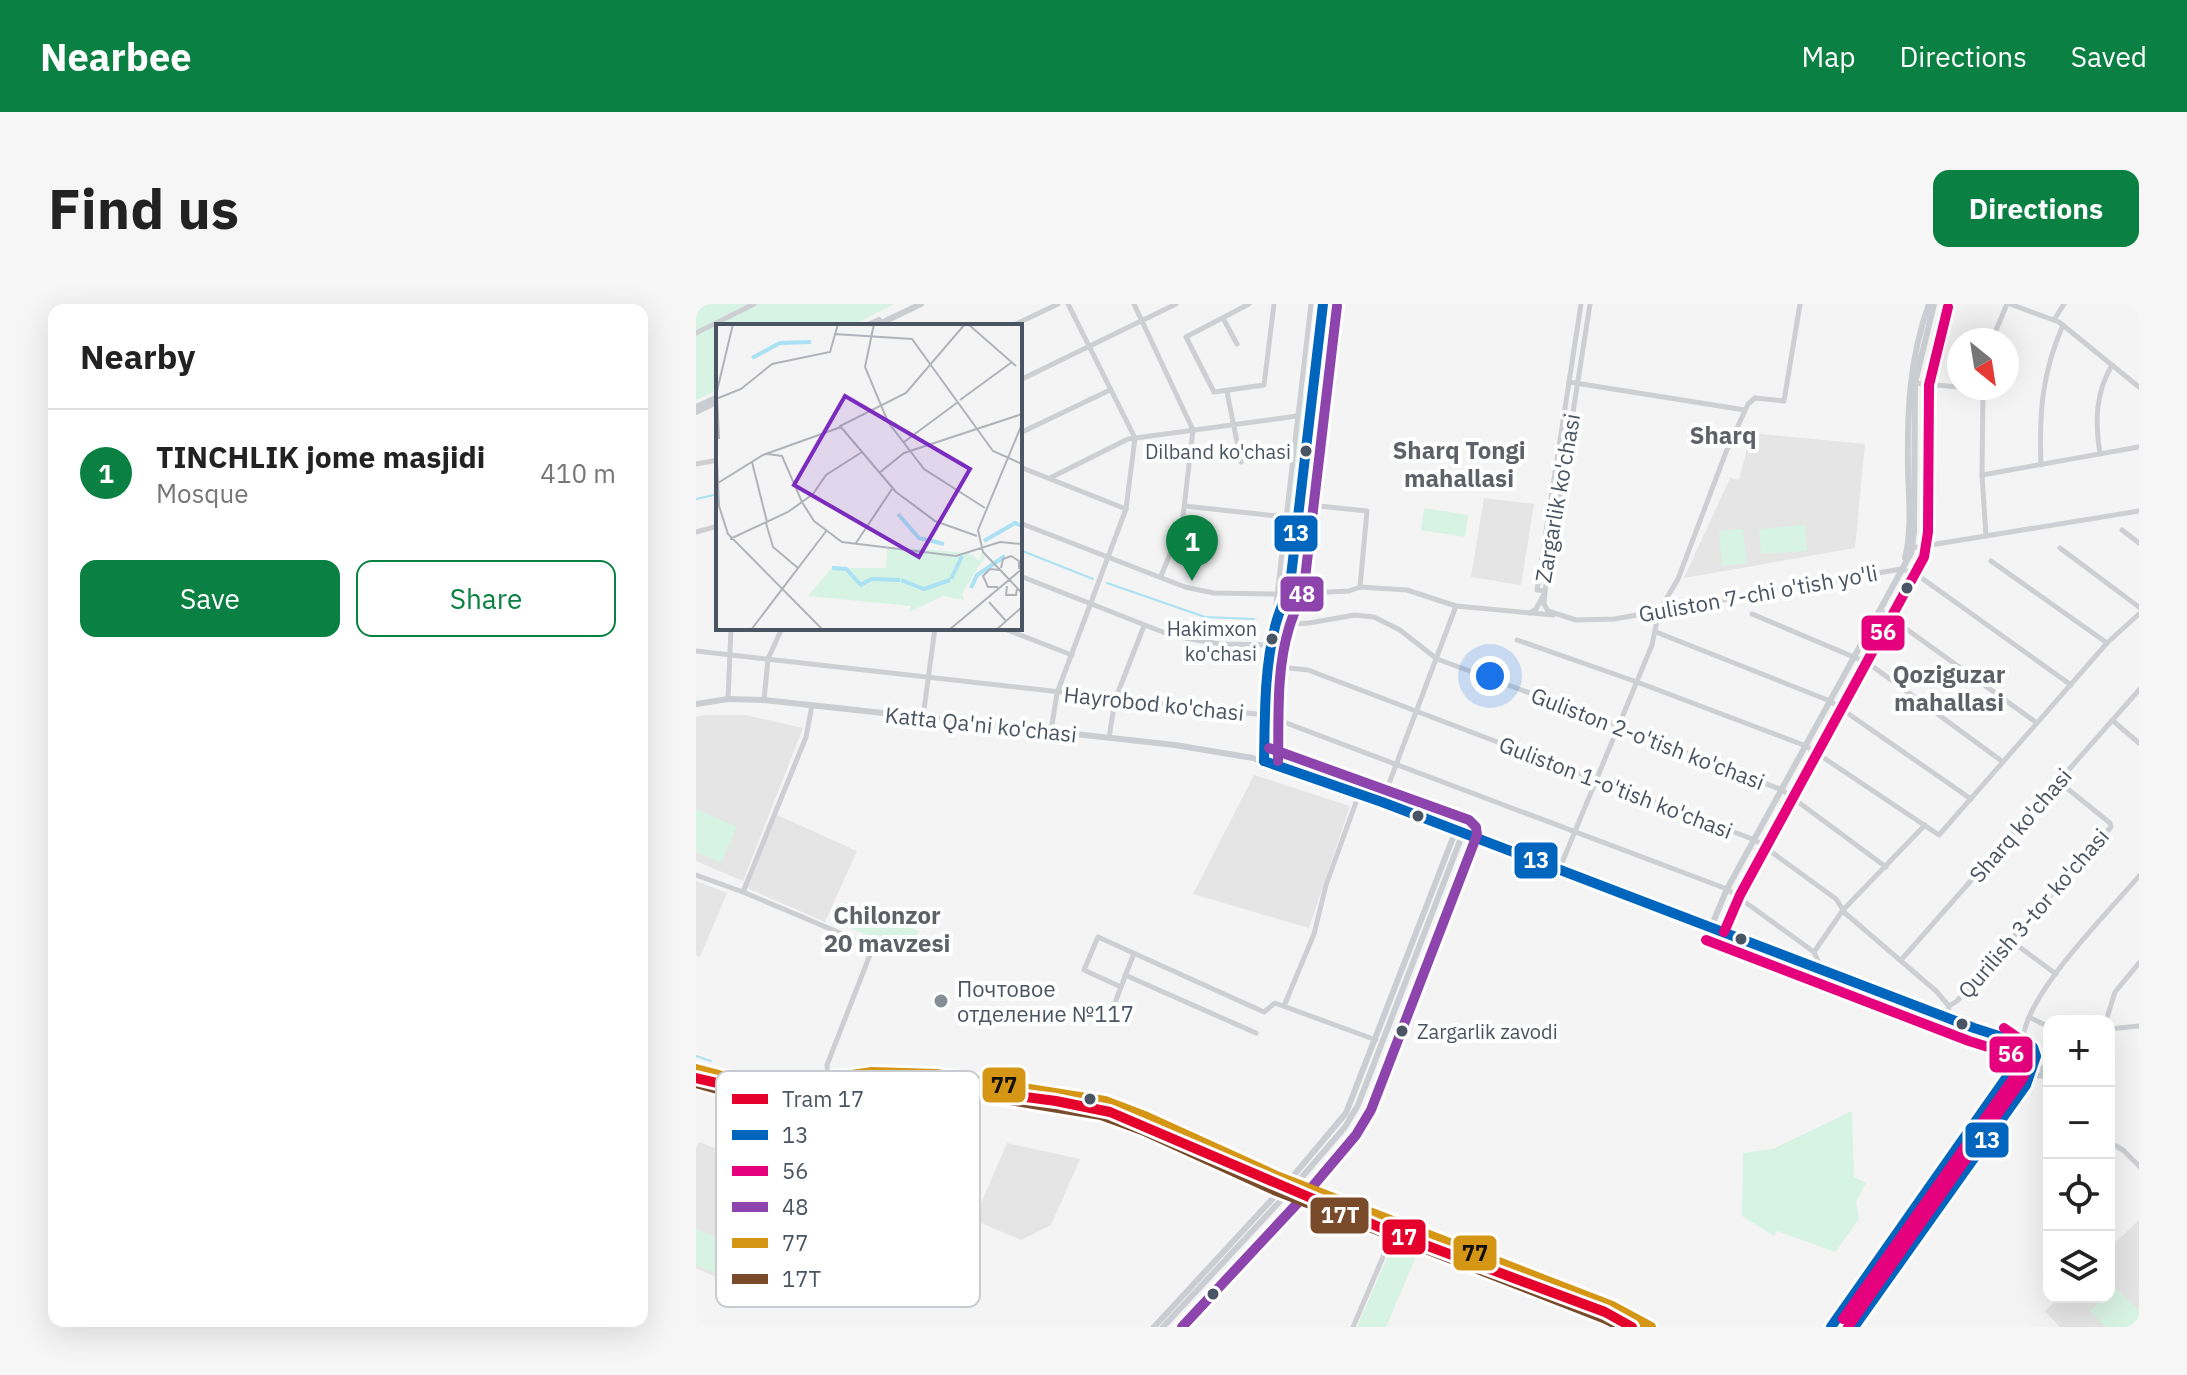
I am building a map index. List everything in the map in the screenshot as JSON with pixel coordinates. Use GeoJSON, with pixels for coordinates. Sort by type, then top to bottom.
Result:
{"type":"FeatureCollection","features":[{"type":"Feature","properties":{"kind":"main road"},"geometry":{"type":"LineString","coordinates":[[870,324],[911,304]]}},
{"type":"Feature","properties":{"kind":"main road"},"geometry":{"type":"LineString","coordinates":[[879,324],[921,304]]}},
{"type":"Feature","properties":{"kind":"main road"},"geometry":{"type":"LineString","coordinates":[[1901,569],[1909,531],[1912,383],[1932,304]]}},
{"type":"Feature","properties":{"kind":"main road"},"geometry":{"type":"LineString","coordinates":[[1711,927],[1727,889],[1912,548],[1912,383]]}},
{"type":"Feature","properties":{"kind":"main road"},"geometry":{"type":"LineString","coordinates":[[696,409],[716,400]]}},
{"type":"Feature","properties":{"kind":"main road","name":"Katta Qa'ni ko'chasi"},"geometry":{"type":"LineString","coordinates":[[696,704],[728,699],[764,700],[1109,738],[1220,752],[1264,761],[1382,802],[1974,1028]]}},
{"type":"Feature","properties":{"kind":"main road"},"geometry":{"type":"LineString","coordinates":[[1163,1327],[1290,1186],[1346,1113],[1379,1041],[1459,832]]}},
{"type":"Feature","properties":{"kind":"main road"},"geometry":{"type":"LineString","coordinates":[[1974,1028],[2033,1047],[2035,1058],[2029,1080]]}},
{"type":"Feature","properties":{"kind":"main road"},"geometry":{"type":"LineString","coordinates":[[1974,1028],[2017,1055],[2024,1064],[2031,1063],[2035,1058]]}},
{"type":"Feature","properties":{"kind":"main road"},"geometry":{"type":"LineString","coordinates":[[1831,1327],[2009,1074],[2023,1045]]}},
{"type":"Feature","properties":{"kind":"main road"},"geometry":{"type":"LineString","coordinates":[[696,1072],[716,1076]]}},
{"type":"Feature","properties":{"kind":"main road"},"geometry":{"type":"LineString","coordinates":[[1854,1327],[2029,1080],[2036,1075],[2043,1078]]}},
{"type":"Feature","properties":{"kind":"main road"},"geometry":{"type":"LineString","coordinates":[[980,1080],[1090,1098],[1126,1108],[1290,1186]]}},
{"type":"Feature","properties":{"kind":"main road"},"geometry":{"type":"LineString","coordinates":[[980,1088],[1089,1104],[1144,1123],[1231,1165],[1612,1306],[1651,1327]]}},
{"type":"Feature","properties":{"kind":"main road"},"geometry":{"type":"LineString","coordinates":[[1154,1327],[1290,1186]]}},
{"type":"Feature","properties":{"kind":"main road"},"geometry":{"type":"LineString","coordinates":[[1396,1226],[1609,1310],[1641,1327]]}},
{"type":"Feature","properties":{"kind":"street"},"geometry":{"type":"LineString","coordinates":[[696,333],[754,304]]}},
{"type":"Feature","properties":{"kind":"street"},"geometry":{"type":"LineString","coordinates":[[1016,324],[1058,304]]}},
{"type":"Feature","properties":{"kind":"street"},"geometry":{"type":"LineString","coordinates":[[1051,731],[1057,693],[1126,509],[1135,438],[1068,304]]}},
{"type":"Feature","properties":{"kind":"street"},"geometry":{"type":"LineString","coordinates":[[1134,304],[1193,430],[1182,525],[1161,576]]}},
{"type":"Feature","properties":{"kind":"street"},"geometry":{"type":"LineString","coordinates":[[1022,379],[1176,304]]}},
{"type":"Feature","properties":{"kind":"street"},"geometry":{"type":"LineString","coordinates":[[1249,304],[1186,337],[1214,392],[1264,385],[1274,304]]}},
{"type":"Feature","properties":{"kind":"street"},"geometry":{"type":"LineString","coordinates":[[1264,761],[1271,645],[1311,304]]}},
{"type":"Feature","properties":{"kind":"street"},"geometry":{"type":"LineString","coordinates":[[1275,625],[1288,594],[1323,304]]}},
{"type":"Feature","properties":{"kind":"street","name":"Zargarlik ko'chasi"},"geometry":{"type":"LineString","coordinates":[[1581,304],[1537,590],[1545,591],[1590,304]]}},
{"type":"Feature","properties":{"kind":"street"},"geometry":{"type":"LineString","coordinates":[[1559,870],[1637,682],[1656,632],[1659,611],[1678,579],[1722,461],[1745,410],[1755,398],[1784,401],[1800,304]]}},
{"type":"Feature","properties":{"kind":"street"},"geometry":{"type":"LineString","coordinates":[[1998,328],[2009,304],[2053,320],[2139,387]]}},
{"type":"Feature","properties":{"kind":"street"},"geometry":{"type":"LineString","coordinates":[[2053,320],[2064,304]]}},
{"type":"Feature","properties":{"kind":"street"},"geometry":{"type":"LineString","coordinates":[[1223,318],[1237,344]]}},
{"type":"Feature","properties":{"kind":"street"},"geometry":{"type":"LineString","coordinates":[[2041,465],[2042,392],[2049,357],[2063,325]]}},
{"type":"Feature","properties":{"kind":"street"},"geometry":{"type":"LineString","coordinates":[[2100,454],[2096,409],[2102,382],[2112,365]]}},
{"type":"Feature","properties":{"kind":"street"},"geometry":{"type":"LineString","coordinates":[[1569,382],[1745,410]]}},
{"type":"Feature","properties":{"kind":"street"},"geometry":{"type":"LineString","coordinates":[[1912,383],[1947,386]]}},
{"type":"Feature","properties":{"kind":"street"},"geometry":{"type":"LineString","coordinates":[[1301,389],[1313,390]]}},
{"type":"Feature","properties":{"kind":"street"},"geometry":{"type":"LineString","coordinates":[[1022,432],[1110,390]]}},
{"type":"Feature","properties":{"kind":"street"},"geometry":{"type":"LineString","coordinates":[[1227,392],[1241,462]]}},
{"type":"Feature","properties":{"kind":"street"},"geometry":{"type":"LineString","coordinates":[[1983,400],[1982,475],[1986,536]]}},
{"type":"Feature","properties":{"kind":"street"},"geometry":{"type":"LineString","coordinates":[[1050,478],[1135,438],[1297,416]]}},
{"type":"Feature","properties":{"kind":"street"},"geometry":{"type":"LineString","coordinates":[[1982,475],[2139,447]]}},
{"type":"Feature","properties":{"kind":"street"},"geometry":{"type":"LineString","coordinates":[[696,464],[716,460]]}},
{"type":"Feature","properties":{"kind":"street"},"geometry":{"type":"LineString","coordinates":[[1022,468],[1126,509]]}},
{"type":"Feature","properties":{"kind":"street"},"geometry":{"type":"LineString","coordinates":[[1300,504],[1367,511],[1360,587]]}},
{"type":"Feature","properties":{"kind":"street"},"geometry":{"type":"LineString","coordinates":[[1185,506],[1286,517]]}},
{"type":"Feature","properties":{"kind":"street"},"geometry":{"type":"LineString","coordinates":[[1912,548],[2139,511]]}},
{"type":"Feature","properties":{"kind":"street"},"geometry":{"type":"LineString","coordinates":[[1022,524],[1185,587],[1214,593],[1277,594]]}},
{"type":"Feature","properties":{"kind":"street"},"geometry":{"type":"LineString","coordinates":[[696,532],[716,527]]}},
{"type":"Feature","properties":{"kind":"street"},"geometry":{"type":"LineString","coordinates":[[2122,530],[2139,543]]}},
{"type":"Feature","properties":{"kind":"street"},"geometry":{"type":"LineString","coordinates":[[2060,548],[2139,607]]}},
{"type":"Feature","properties":{"kind":"street"},"geometry":{"type":"LineString","coordinates":[[1281,559],[1287,562],[1293,560]]}},
{"type":"Feature","properties":{"kind":"street"},"geometry":{"type":"LineString","coordinates":[[1991,561],[2107,643]]}},
{"type":"Feature","properties":{"kind":"street","name":"Guliston 7-chi o'tish yo'li"},"geometry":{"type":"LineString","coordinates":[[1288,594],[1349,591],[1360,587],[1407,590],[1456,606],[1589,620],[1659,611],[1901,569],[1916,574],[2071,685]]}},
{"type":"Feature","properties":{"kind":"street"},"geometry":{"type":"LineString","coordinates":[[1022,577],[1173,636],[1204,642],[1271,645]]}},
{"type":"Feature","properties":{"kind":"street"},"geometry":{"type":"LineString","coordinates":[[1524,614],[1534,611],[1545,591]]}},
{"type":"Feature","properties":{"kind":"street"},"geometry":{"type":"LineString","coordinates":[[1545,591],[1545,608],[1554,615]]}},
{"type":"Feature","properties":{"kind":"street"},"geometry":{"type":"LineString","coordinates":[[1382,802],[1456,606]]}},
{"type":"Feature","properties":{"kind":"street"},"geometry":{"type":"LineString","coordinates":[[1880,610],[2037,723]]}},
{"type":"Feature","properties":{"kind":"street"},"geometry":{"type":"LineString","coordinates":[[1752,614],[1855,655],[2003,762]]}},
{"type":"Feature","properties":{"kind":"street"},"geometry":{"type":"LineString","coordinates":[[1517,640],[1806,746],[1939,835],[2107,643],[2139,614]]}},
{"type":"Feature","properties":{"kind":"street","name":"Guliston 2-o'tish ko'chasi"},"geometry":{"type":"LineString","coordinates":[[1275,625],[1355,615],[1374,617],[1400,630],[1437,659],[1782,790],[1886,867]]}},
{"type":"Feature","properties":{"kind":"street"},"geometry":{"type":"LineString","coordinates":[[1109,738],[1115,700],[1144,626]]}},
{"type":"Feature","properties":{"kind":"street"},"geometry":{"type":"LineString","coordinates":[[728,699],[731,630]]}},
{"type":"Feature","properties":{"kind":"street"},"geometry":{"type":"LineString","coordinates":[[764,700],[768,659],[781,630]]}},
{"type":"Feature","properties":{"kind":"street"},"geometry":{"type":"LineString","coordinates":[[923,717],[935,630]]}},
{"type":"Feature","properties":{"kind":"street"},"geometry":{"type":"LineString","coordinates":[[1007,630],[1072,655]]}},
{"type":"Feature","properties":{"kind":"street"},"geometry":{"type":"LineString","coordinates":[[1656,632],[1830,701],[1971,799]]}},
{"type":"Feature","properties":{"kind":"street","name":"Hayrobod ko'chasi"},"geometry":{"type":"LineString","coordinates":[[696,651],[1265,715],[1727,889],[1814,952]]}},
{"type":"Feature","properties":{"kind":"street","name":"Guliston 1-o'tish ko'chasi"},"geometry":{"type":"LineString","coordinates":[[1269,666],[1308,670],[1755,840],[1836,899],[1843,910],[1949,1006]]}},
{"type":"Feature","properties":{"kind":"street","name":"Sharq ko'chasi"},"geometry":{"type":"LineString","coordinates":[[1901,960],[2139,690]]}},
{"type":"Feature","properties":{"kind":"street"},"geometry":{"type":"LineString","coordinates":[[743,892],[806,737],[812,705]]}},
{"type":"Feature","properties":{"kind":"street"},"geometry":{"type":"LineString","coordinates":[[2112,720],[2139,743]]}},
{"type":"Feature","properties":{"kind":"street","name":"Qurilish 3-tor ko'chasi"},"geometry":{"type":"LineString","coordinates":[[1947,1018],[1949,1006],[1957,1001],[2112,825],[2058,781]]}},
{"type":"Feature","properties":{"kind":"street"},"geometry":{"type":"LineString","coordinates":[[1284,1006],[1314,934],[1326,885],[1359,794]]}},
{"type":"Feature","properties":{"kind":"street"},"geometry":{"type":"LineString","coordinates":[[1816,969],[1818,961],[1814,952],[1843,910],[1925,825]]}},
{"type":"Feature","properties":{"kind":"street"},"geometry":{"type":"LineString","coordinates":[[696,875],[873,947],[827,1065],[827,1071]]}},
{"type":"Feature","properties":{"kind":"street"},"geometry":{"type":"LineString","coordinates":[[2023,1045],[2023,1032],[2041,994],[2139,876]]}},
{"type":"Feature","properties":{"kind":"street"},"geometry":{"type":"LineString","coordinates":[[1121,987],[1084,970],[1098,937],[1264,1012],[1275,1003],[1379,1041]]}},
{"type":"Feature","properties":{"kind":"street"},"geometry":{"type":"LineString","coordinates":[[2010,940],[2056,974]]}},
{"type":"Feature","properties":{"kind":"street"},"geometry":{"type":"LineString","coordinates":[[1111,1013],[1134,953]]}},
{"type":"Feature","properties":{"kind":"street"},"geometry":{"type":"LineString","coordinates":[[2108,1015],[2115,992],[2139,963]]}},
{"type":"Feature","properties":{"kind":"street"},"geometry":{"type":"LineString","coordinates":[[1125,975],[1256,1033]]}},
{"type":"Feature","properties":{"kind":"street"},"geometry":{"type":"LineString","coordinates":[[2029,1017],[2043,1024]]}},
{"type":"Feature","properties":{"kind":"street"},"geometry":{"type":"LineString","coordinates":[[2115,1028],[2139,1026]]}},
{"type":"Feature","properties":{"kind":"street"},"geometry":{"type":"LineString","coordinates":[[2013,1040],[2023,1032]]}},
{"type":"Feature","properties":{"kind":"street"},"geometry":{"type":"LineString","coordinates":[[2035,1058],[2043,1073]]}},
{"type":"Feature","properties":{"kind":"street"},"geometry":{"type":"LineString","coordinates":[[2024,1064],[2043,1077]]}},
{"type":"Feature","properties":{"kind":"street"},"geometry":{"type":"LineString","coordinates":[[2115,1145],[2139,1166]]}},
{"type":"Feature","properties":{"kind":"street"},"geometry":{"type":"LineString","coordinates":[[1353,1327],[1396,1226]]}},
{"type":"Feature","properties":{"kind":"shaded area"},"geometry":{"type":"Polygon","coordinates":[[[1751,433],[1865,444],[1855,548],[1684,578],[1730,478],[1739,480],[1751,433]]]}},
{"type":"Feature","properties":{"kind":"shaded area"},"geometry":{"type":"Polygon","coordinates":[[[1484,498],[1534,504],[1521,585],[1471,577],[1484,498]]]}},
{"type":"Feature","properties":{"kind":"shaded area"},"geometry":{"type":"Polygon","coordinates":[[[745,715],[803,728],[743,881],[696,861],[696,717],[745,715]]]}},
{"type":"Feature","properties":{"kind":"shaded area"},"geometry":{"type":"Polygon","coordinates":[[[1254,775],[1350,806],[1309,928],[1193,894],[1254,775]]]}},
{"type":"Feature","properties":{"kind":"shaded area"},"geometry":{"type":"Polygon","coordinates":[[[777,815],[857,851],[825,922],[745,887],[777,815]]]}},
{"type":"Feature","properties":{"kind":"shaded area"},"geometry":{"type":"Polygon","coordinates":[[[696,881],[727,893],[700,957],[696,955],[696,881]]]}},
{"type":"Feature","properties":{"kind":"shaded area"},"geometry":{"type":"Polygon","coordinates":[[[699,1142],[716,1148],[716,1277],[696,1268],[696,1149],[699,1142]]]}},
{"type":"Feature","properties":{"kind":"shaded area"},"geometry":{"type":"Polygon","coordinates":[[[1007,1143],[1080,1159],[1051,1225],[1021,1240],[980,1223],[980,1206],[1007,1143]]]}},
{"type":"Feature","properties":{"kind":"shaded area"},"geometry":{"type":"Polygon","coordinates":[[[2139,1220],[2139,1327],[2060,1327],[2045,1311],[2054,1303],[2115,1303],[2115,1243],[2139,1220]]]}},
{"type":"Feature","properties":{"kind":"green space"},"geometry":{"type":"Polygon","coordinates":[[[696,304],[894,304],[855,324],[716,324],[716,391],[696,400],[696,304]]]}},
{"type":"Feature","properties":{"kind":"green space"},"geometry":{"type":"Polygon","coordinates":[[[1307,392],[1291,556],[1288,557],[1285,555],[1303,393],[1307,392]]]}},
{"type":"Feature","properties":{"kind":"green space"},"geometry":{"type":"Polygon","coordinates":[[[1424,508],[1468,515],[1465,537],[1421,530],[1424,508]]]}},
{"type":"Feature","properties":{"kind":"green space"},"geometry":{"type":"Polygon","coordinates":[[[1805,525],[1807,551],[1761,554],[1759,529],[1805,525]]]}},
{"type":"Feature","properties":{"kind":"green space"},"geometry":{"type":"Polygon","coordinates":[[[1743,529],[1747,563],[1722,566],[1719,531],[1743,529]]]}},
{"type":"Feature","properties":{"kind":"green space"},"geometry":{"type":"Polygon","coordinates":[[[696,809],[737,827],[721,863],[696,852],[696,809]]]}},
{"type":"Feature","properties":{"kind":"green space"},"geometry":{"type":"Polygon","coordinates":[[[845,902],[919,931],[911,952],[837,923],[845,902]]]}},
{"type":"Feature","properties":{"kind":"green space"},"geometry":{"type":"Polygon","coordinates":[[[2014,1077],[2022,1083],[1849,1327],[1836,1327],[2014,1077]]]}},
{"type":"Feature","properties":{"kind":"green space"},"geometry":{"type":"Polygon","coordinates":[[[1852,1111],[1854,1177],[1866,1183],[1856,1202],[1859,1219],[1835,1252],[1777,1231],[1774,1236],[1742,1216],[1743,1153],[1773,1149],[1852,1111]]]}},
{"type":"Feature","properties":{"kind":"green space"},"geometry":{"type":"Polygon","coordinates":[[[696,1229],[716,1238],[716,1273],[696,1265],[696,1229]]]}},
{"type":"Feature","properties":{"kind":"green space"},"geometry":{"type":"Polygon","coordinates":[[[1394,1242],[1418,1252],[1386,1327],[1357,1327],[1394,1242]]]}},
{"type":"Feature","properties":{"kind":"green space"},"geometry":{"type":"Polygon","coordinates":[[[2115,1287],[2139,1311],[2139,1327],[2106,1327],[2090,1311],[2098,1303],[2115,1303],[2115,1287]]]}},
{"type":"Feature","properties":{"kind":"waterway"},"geometry":{"type":"LineString","coordinates":[[696,499],[716,494]]}},
{"type":"Feature","properties":{"kind":"waterway"},"geometry":{"type":"LineString","coordinates":[[1022,551],[1093,579]]}},
{"type":"Feature","properties":{"kind":"waterway"},"geometry":{"type":"LineString","coordinates":[[1107,583],[1205,617],[1254,619]]}},
{"type":"Feature","properties":{"kind":"waterway"},"geometry":{"type":"LineString","coordinates":[[696,1056],[711,1061]]}},
{"type":"Feature","properties":{"kind":"tram line","name":"17"},"geometry":{"type":"LineString","coordinates":[[696,1078],[716,1083]]}},
{"type":"Feature","properties":{"kind":"tram line","name":"17"},"geometry":{"type":"LineString","coordinates":[[980,1091],[1110,1112],[1393,1233],[1605,1312],[1632,1327]]}},
{"type":"Feature","properties":{"kind":"transit line","name":"13"},"geometry":{"type":"LineString","coordinates":[[1264,761],[1271,643],[1290,585],[1323,304]]}},
{"type":"Feature","properties":{"kind":"transit line","name":"48"},"geometry":{"type":"LineString","coordinates":[[1278,761],[1282,660],[1289,628],[1304,587],[1337,306]]}},
{"type":"Feature","properties":{"kind":"transit line","name":"56"},"geometry":{"type":"LineString","coordinates":[[1724,932],[1740,895],[1924,557],[1928,532],[1929,385],[1948,307]]}},
{"type":"Feature","properties":{"kind":"transit line","name":"48"},"geometry":{"type":"LineString","coordinates":[[1182,1327],[1307,1193],[1356,1135],[1371,1110],[1477,835],[1476,827],[1469,820],[1269,748]]}},
{"type":"Feature","properties":{"kind":"transit line","name":"13"},"geometry":{"type":"LineString","coordinates":[[1264,761],[1382,802],[1974,1028],[2033,1047],[2036,1056],[2026,1085],[1854,1327]]}},
{"type":"Feature","properties":{"kind":"transit line","name":"56"},"geometry":{"type":"LineString","coordinates":[[1706,940],[1969,1041],[2020,1057],[2013,1079],[1843,1319]]}},
{"type":"Feature","properties":{"kind":"transit line","name":"56"},"geometry":{"type":"LineString","coordinates":[[1848,1327],[2023,1078],[2031,1060],[2030,1046],[2004,1028]]}},
{"type":"Feature","properties":{"kind":"transit line","name":"13"},"geometry":{"type":"LineString","coordinates":[[1831,1327],[2011,1071],[2017,1052],[1997,1040]]}},
{"type":"Feature","properties":{"kind":"transit line","name":"77"},"geometry":{"type":"LineString","coordinates":[[696,1069],[716,1074]]}},
{"type":"Feature","properties":{"kind":"transit line","name":"77"},"geometry":{"type":"LineString","coordinates":[[980,1081],[1105,1101],[1279,1177],[1612,1306],[1651,1327]]}},
{"type":"Feature","properties":{"kind":"transit line","name":"17T"},"geometry":{"type":"LineString","coordinates":[[696,1083],[716,1089]]}},
{"type":"Feature","properties":{"kind":"transit line","name":"17T"},"geometry":{"type":"LineString","coordinates":[[980,1095],[1101,1115],[1142,1130],[1274,1190],[1621,1327]]}},
{"type":"Feature","properties":{"kind":"place","name":"Dilband ko'chasi"},"geometry":{"type":"Point","coordinates":[1306,451]}},
{"type":"Feature","properties":{"kind":"place","name":"TINCHLIK jome masjidi"},"geometry":{"type":"Point","coordinates":[1192,581]}},
{"type":"Feature","properties":{"kind":"place","name":"Hakimxon ko'chasi"},"geometry":{"type":"Point","coordinates":[1272,639]}},
{"type":"Feature","properties":{"kind":"place","name":"Почтовое отделение №117"},"geometry":{"type":"Point","coordinates":[941,1001]}},
{"type":"Feature","properties":{"kind":"place","name":"Zargarlik zavodi"},"geometry":{"type":"Point","coordinates":[1402,1031]}},
{"type":"Feature","properties":{"kind":"district","name":"Sharq"},"geometry":{"type":"Point","coordinates":[1723,435]}},
{"type":"Feature","properties":{"kind":"district","name":"Sharq Tongi mahallasi"},"geometry":{"type":"Point","coordinates":[1459,464]}},
{"type":"Feature","properties":{"kind":"district","name":"Qoziguzar mahallasi"},"geometry":{"type":"Point","coordinates":[1949,688]}},
{"type":"Feature","properties":{"kind":"district","name":"Chilonzor 20 mavzesi"},"geometry":{"type":"Point","coordinates":[887,929]}}]}
